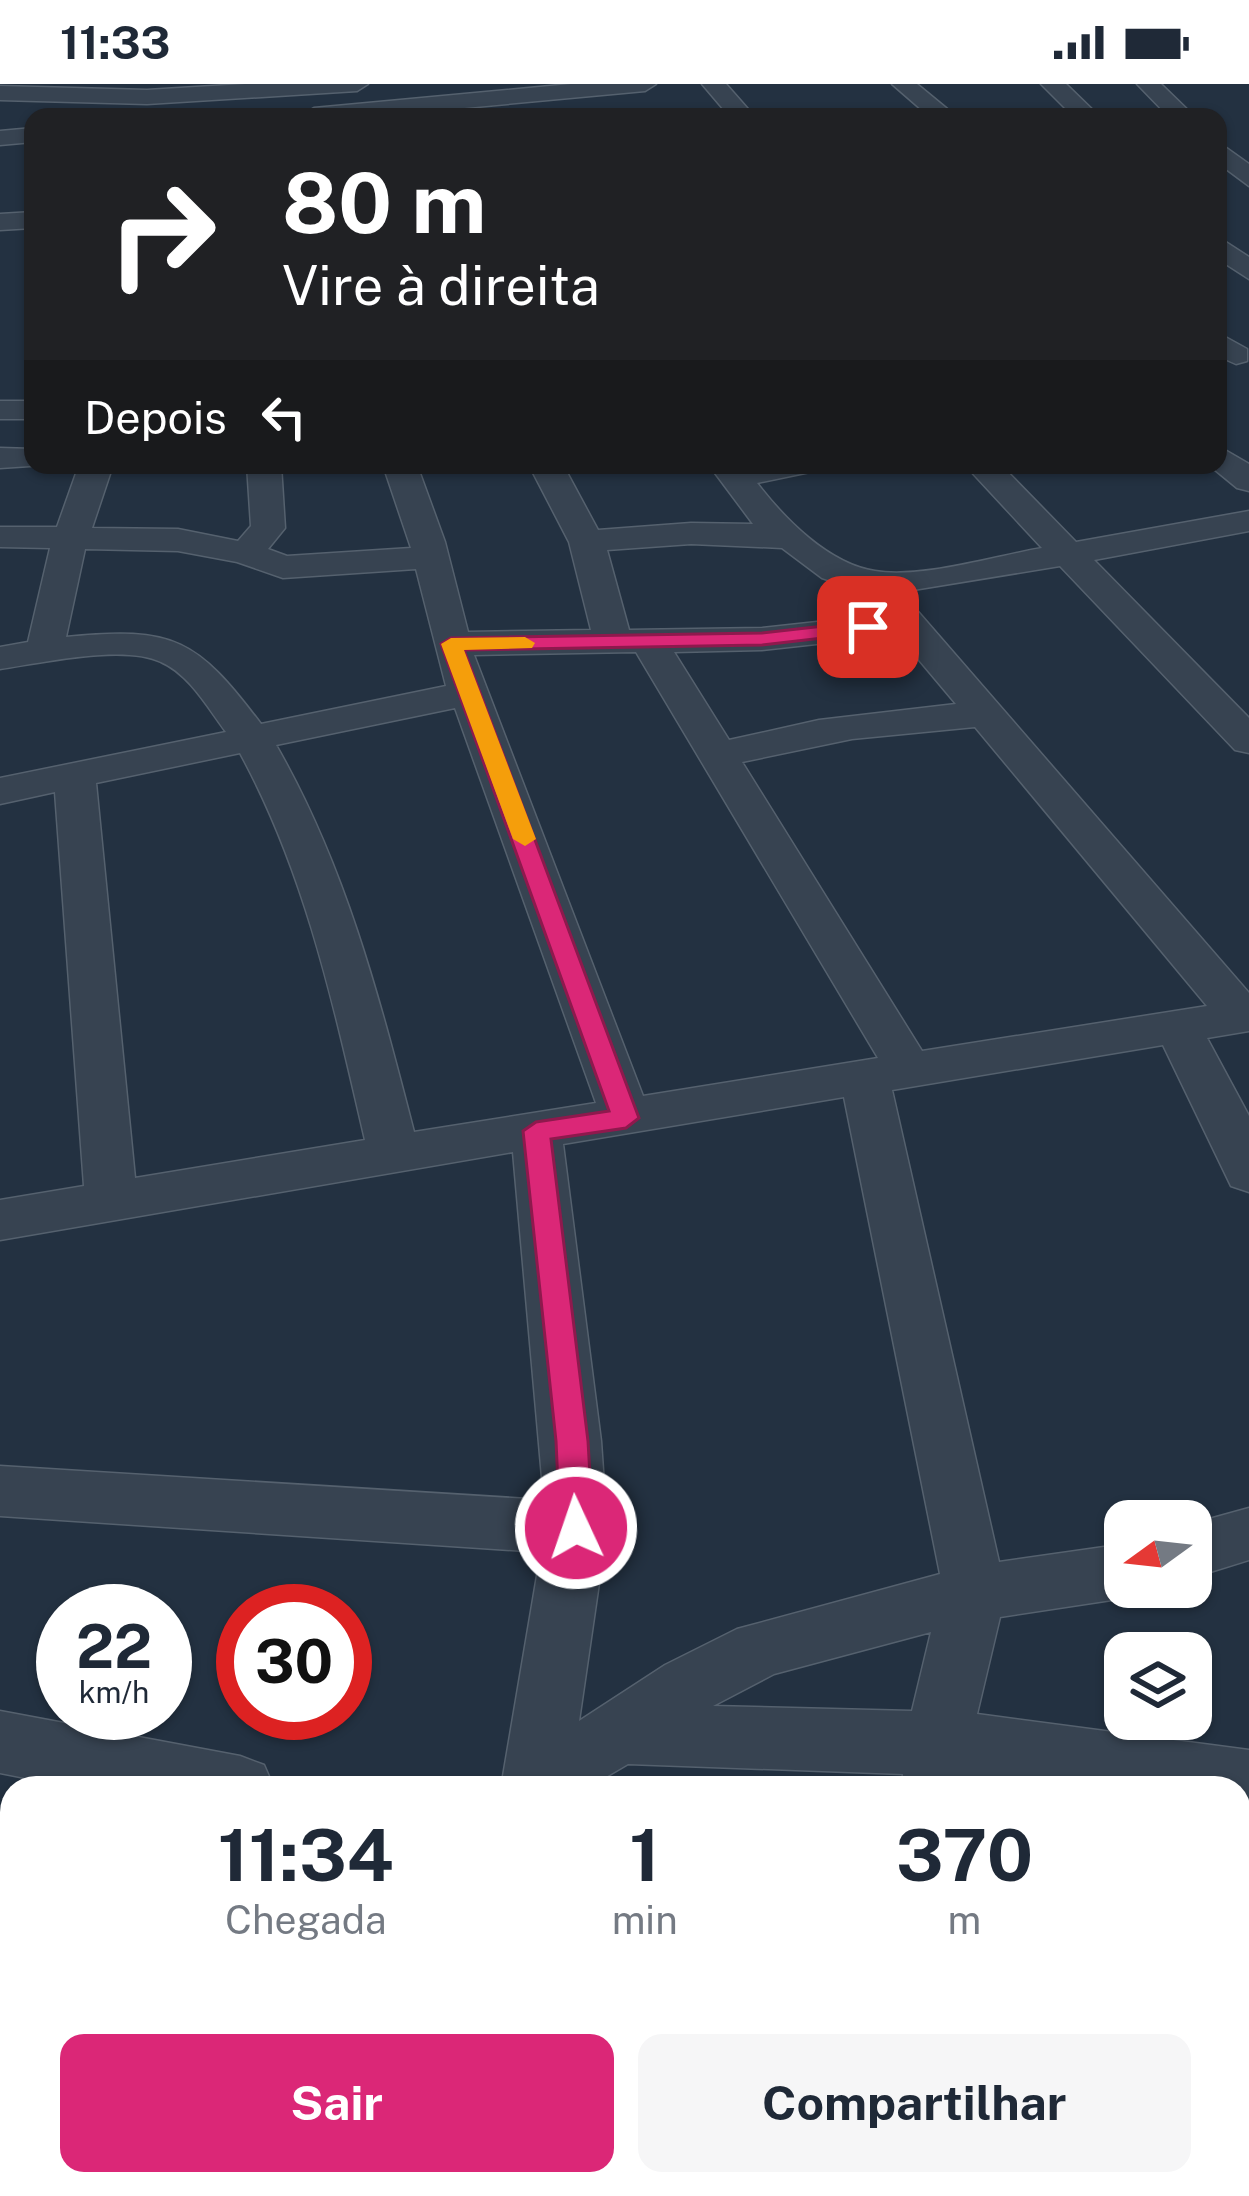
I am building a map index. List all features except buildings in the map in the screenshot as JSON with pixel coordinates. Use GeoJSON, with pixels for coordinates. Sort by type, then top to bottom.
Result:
{"type":"FeatureCollection","features":[{"type":"Feature","properties":{"kind":"street"},"geometry":{"type":"LineString","coordinates":[[0,93],[121,89],[147,97],[246,87],[357,84]]}},
{"type":"Feature","properties":{"kind":"street"},"geometry":{"type":"LineString","coordinates":[[373,84],[409,107]]}},
{"type":"Feature","properties":{"kind":"street"},"geometry":{"type":"LineString","coordinates":[[397,108],[444,102],[550,106],[585,91],[645,84]]}},
{"type":"Feature","properties":{"kind":"street"},"geometry":{"type":"LineString","coordinates":[[713,84],[735,108]]}},
{"type":"Feature","properties":{"kind":"street"},"geometry":{"type":"LineString","coordinates":[[903,84],[934,108]]}},
{"type":"Feature","properties":{"kind":"street"},"geometry":{"type":"LineString","coordinates":[[1052,84],[1078,108]]}},
{"type":"Feature","properties":{"kind":"street"},"geometry":{"type":"LineString","coordinates":[[1148,84],[1173,108]]}},
{"type":"Feature","properties":{"kind":"street"},"geometry":{"type":"LineString","coordinates":[[585,91],[601,108]]}},
{"type":"Feature","properties":{"kind":"street"},"geometry":{"type":"LineString","coordinates":[[1227,158],[1249,179]]}},
{"type":"Feature","properties":{"kind":"street"},"geometry":{"type":"LineString","coordinates":[[44,651],[60,568],[93,474]]}},
{"type":"Feature","properties":{"kind":"street"},"geometry":{"type":"LineString","coordinates":[[246,553],[268,527],[265,474]]}},
{"type":"Feature","properties":{"kind":"street"},"geometry":{"type":"LineString","coordinates":[[403,474],[451,644],[626,1118]]}},
{"type":"Feature","properties":{"kind":"street"},"geometry":{"type":"LineString","coordinates":[[551,474],[631,642],[718,756],[887,1075],[974,1593],[937,1764]]}},
{"type":"Feature","properties":{"kind":"street"},"geometry":{"type":"LineString","coordinates":[[733,474],[763,517],[835,570],[874,583],[927,579],[1249,520]]}},
{"type":"Feature","properties":{"kind":"street"},"geometry":{"type":"LineString","coordinates":[[991,474],[1249,741]]}},
{"type":"Feature","properties":{"kind":"street"},"geometry":{"type":"LineString","coordinates":[[586,542],[693,531],[796,539]]}},
{"type":"Feature","properties":{"kind":"street"},"geometry":{"type":"LineString","coordinates":[[0,537],[178,540],[246,553],[283,567],[429,558]]}},
{"type":"Feature","properties":{"kind":"street"},"geometry":{"type":"LineString","coordinates":[[874,583],[1246,1016]]}},
{"type":"Feature","properties":{"kind":"street"},"geometry":{"type":"LineString","coordinates":[[451,644],[791,637],[906,622]]}},
{"type":"Feature","properties":{"kind":"street"},"geometry":{"type":"LineString","coordinates":[[0,658],[88,647],[173,652],[198,671],[255,738],[335,927],[394,1151]]}},
{"type":"Feature","properties":{"kind":"street"},"geometry":{"type":"LineString","coordinates":[[0,791],[468,692]]}},
{"type":"Feature","properties":{"kind":"street"},"geometry":{"type":"LineString","coordinates":[[718,756],[855,723],[990,714]]}},
{"type":"Feature","properties":{"kind":"street"},"geometry":{"type":"LineString","coordinates":[[75,778],[111,1201]]}},
{"type":"Feature","properties":{"kind":"street"},"geometry":{"type":"LineString","coordinates":[[0,1220],[394,1151],[626,1118],[1246,1016]]}},
{"type":"Feature","properties":{"kind":"street"},"geometry":{"type":"LineString","coordinates":[[1177,1027],[1214,1092],[1249,1173]]}},
{"type":"Feature","properties":{"kind":"street"},"geometry":{"type":"LineString","coordinates":[[536,1131],[572,1441],[576,1528],[536,1776]]}},
{"type":"Feature","properties":{"kind":"street"},"geometry":{"type":"LineString","coordinates":[[0,1491],[576,1528]]}},
{"type":"Feature","properties":{"kind":"street"},"geometry":{"type":"LineString","coordinates":[[1212,1545],[1249,1534]]}},
{"type":"Feature","properties":{"kind":"street"},"geometry":{"type":"LineString","coordinates":[[548,1776],[688,1686],[760,1649],[974,1593],[1104,1574]]}},
{"type":"Feature","properties":{"kind":"street"},"geometry":{"type":"LineString","coordinates":[[620,1733],[884,1745],[937,1764],[1145,1776]]}},
{"type":"Feature","properties":{"kind":"street"},"geometry":{"type":"LineString","coordinates":[[0,1742],[177,1776]]}},
{"type":"Feature","properties":{"kind":"slow traffic"},"geometry":{"type":"LineString","coordinates":[[525,643],[451,644],[525,839]]}},
{"type":"Feature","properties":{"kind":"route"},"geometry":{"type":"LineString","coordinates":[[576,1528],[572,1441],[536,1131],[626,1118],[451,644],[762,639],[868,627]]}}]}
